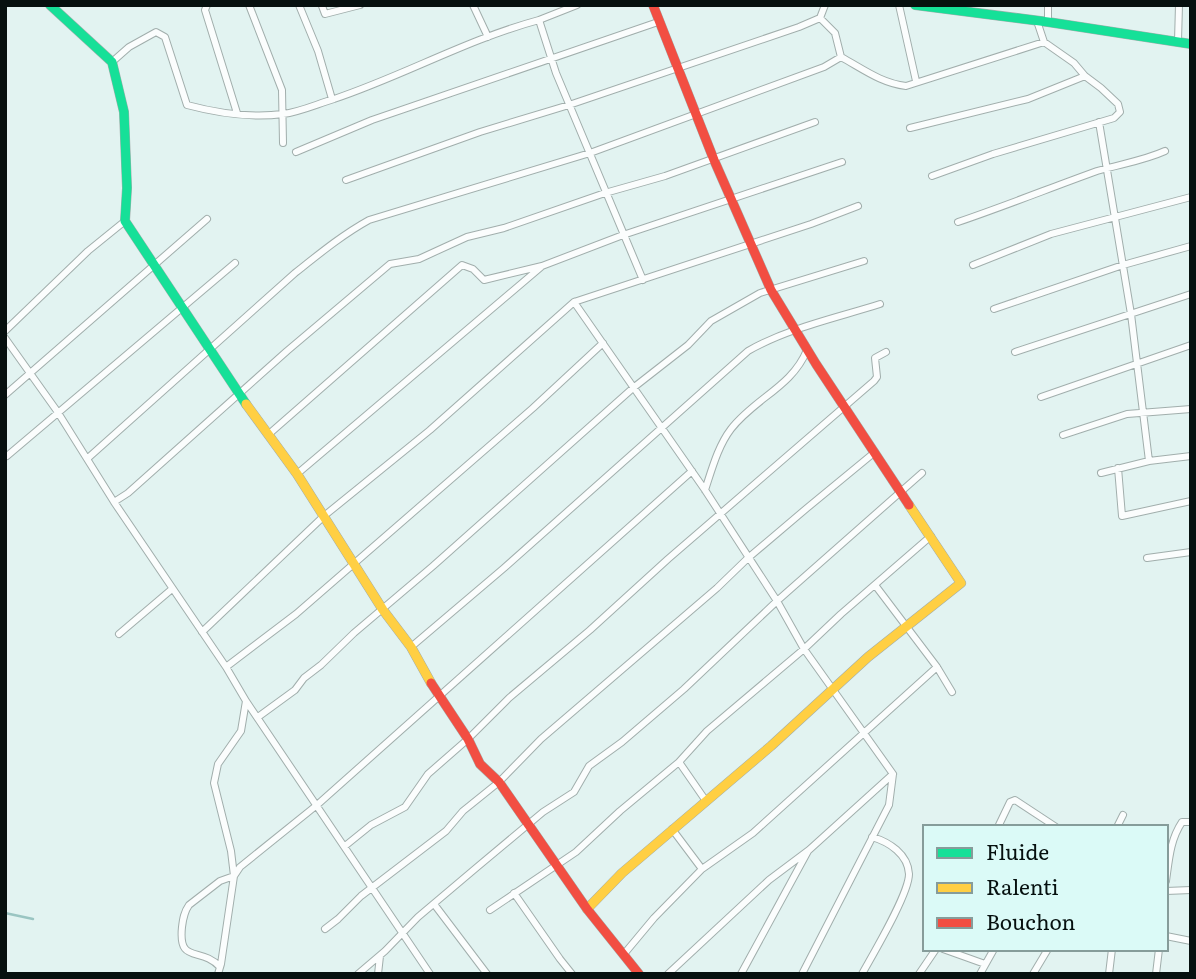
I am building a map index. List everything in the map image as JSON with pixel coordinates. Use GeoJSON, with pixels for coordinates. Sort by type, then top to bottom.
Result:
{"type":"FeatureCollection","features":[{"type":"Feature","properties":{"kind":"street"},"geometry":{"type":"LineString","coordinates":[[50,5],[112,62],[124,112],[127,188],[125,221],[239,394],[297,474],[383,610],[411,647],[468,739],[480,764],[499,782],[587,909],[639,974]]}},
{"type":"Feature","properties":{"kind":"street"},"geometry":{"type":"LineString","coordinates":[[207,5],[205,10],[237,113]]}},
{"type":"Feature","properties":{"kind":"street"},"geometry":{"type":"LineString","coordinates":[[249,5],[282,90],[283,143]]}},
{"type":"Feature","properties":{"kind":"street"},"geometry":{"type":"LineString","coordinates":[[299,5],[318,51],[332,99]]}},
{"type":"Feature","properties":{"kind":"street"},"geometry":{"type":"LineString","coordinates":[[323,6],[325,14],[360,5]]}},
{"type":"Feature","properties":{"kind":"street"},"geometry":{"type":"LineString","coordinates":[[473,5],[488,37]]}},
{"type":"Feature","properties":{"kind":"street"},"geometry":{"type":"LineString","coordinates":[[550,5],[553,14]]}},
{"type":"Feature","properties":{"kind":"street"},"geometry":{"type":"LineString","coordinates":[[112,62],[128,47],[156,32],[161,33],[165,37],[187,105],[237,113],[283,114],[360,90],[488,37],[577,5]]}},
{"type":"Feature","properties":{"kind":"street"},"geometry":{"type":"LineString","coordinates":[[587,909],[622,873],[771,746],[906,625],[961,583],[771,290],[714,160],[653,5]]}},
{"type":"Feature","properties":{"kind":"street"},"geometry":{"type":"LineString","coordinates":[[346,180],[480,132],[799,27],[820,18],[825,5]]}},
{"type":"Feature","properties":{"kind":"street"},"geometry":{"type":"LineString","coordinates":[[899,5],[916,80]]}},
{"type":"Feature","properties":{"kind":"street"},"geometry":{"type":"LineString","coordinates":[[915,5],[1191,44]]}},
{"type":"Feature","properties":{"kind":"street"},"geometry":{"type":"LineString","coordinates":[[1048,5],[1048,22]]}},
{"type":"Feature","properties":{"kind":"street"},"geometry":{"type":"LineString","coordinates":[[1178,41],[1179,5]]}},
{"type":"Feature","properties":{"kind":"street"},"geometry":{"type":"LineString","coordinates":[[820,18],[835,33],[841,57],[890,84],[906,86],[916,80],[1044,42]]}},
{"type":"Feature","properties":{"kind":"street"},"geometry":{"type":"LineString","coordinates":[[539,20],[551,60],[643,280]]}},
{"type":"Feature","properties":{"kind":"street"},"geometry":{"type":"LineString","coordinates":[[932,176],[1114,118],[1120,113],[1118,104],[1074,63],[1044,42],[1037,21]]}},
{"type":"Feature","properties":{"kind":"street"},"geometry":{"type":"LineString","coordinates":[[296,152],[384,116],[658,22]]}},
{"type":"Feature","properties":{"kind":"street"},"geometry":{"type":"LineString","coordinates":[[88,458],[319,253],[369,220],[590,153],[824,67],[841,57]]}},
{"type":"Feature","properties":{"kind":"street"},"geometry":{"type":"LineString","coordinates":[[910,128],[1028,99],[1085,76]]}},
{"type":"Feature","properties":{"kind":"street"},"geometry":{"type":"LineString","coordinates":[[114,502],[128,494],[390,264],[419,259],[467,237],[504,228],[605,193],[714,160],[815,122]]}},
{"type":"Feature","properties":{"kind":"street"},"geometry":{"type":"LineString","coordinates":[[1099,122],[1131,314],[1149,461]]}},
{"type":"Feature","properties":{"kind":"street"},"geometry":{"type":"LineString","coordinates":[[958,222],[1105,168],[1148,159],[1165,151]]}},
{"type":"Feature","properties":{"kind":"street"},"geometry":{"type":"LineString","coordinates":[[269,434],[456,268],[467,265],[484,280],[542,266],[623,235],[842,162]]}},
{"type":"Feature","properties":{"kind":"street"},"geometry":{"type":"LineString","coordinates":[[973,265],[1051,234],[1191,197]]}},
{"type":"Feature","properties":{"kind":"street"},"geometry":{"type":"LineString","coordinates":[[202,632],[324,516],[430,430],[574,302],[858,206]]}},
{"type":"Feature","properties":{"kind":"street"},"geometry":{"type":"LineString","coordinates":[[5,395],[207,219]]}},
{"type":"Feature","properties":{"kind":"street"},"geometry":{"type":"LineString","coordinates":[[5,331],[88,251],[125,221]]}},
{"type":"Feature","properties":{"kind":"street"},"geometry":{"type":"LineString","coordinates":[[994,309],[1123,265],[1191,246]]}},
{"type":"Feature","properties":{"kind":"street"},"geometry":{"type":"LineString","coordinates":[[258,718],[295,690],[304,678],[633,388],[688,345],[711,321],[748,298],[864,261]]}},
{"type":"Feature","properties":{"kind":"street"},"geometry":{"type":"LineString","coordinates":[[7,456],[235,263]]}},
{"type":"Feature","properties":{"kind":"street"},"geometry":{"type":"LineString","coordinates":[[297,474],[542,266]]}},
{"type":"Feature","properties":{"kind":"street"},"geometry":{"type":"LineString","coordinates":[[1015,352],[1191,294]]}},
{"type":"Feature","properties":{"kind":"street"},"geometry":{"type":"LineString","coordinates":[[574,302],[705,489],[777,601],[804,649],[893,774],[889,805],[802,974]]}},
{"type":"Feature","properties":{"kind":"street"},"geometry":{"type":"LineString","coordinates":[[411,647],[748,351],[795,330],[880,304]]}},
{"type":"Feature","properties":{"kind":"street"},"geometry":{"type":"LineString","coordinates":[[5,338],[57,411],[114,502],[144,543],[246,701],[430,974]]}},
{"type":"Feature","properties":{"kind":"street"},"geometry":{"type":"LineString","coordinates":[[226,667],[296,614],[533,408],[603,343]]}},
{"type":"Feature","properties":{"kind":"street"},"geometry":{"type":"LineString","coordinates":[[1041,397],[1191,345]]}},
{"type":"Feature","properties":{"kind":"street"},"geometry":{"type":"LineString","coordinates":[[705,489],[717,454],[731,429],[792,376],[800,366],[807,349]]}},
{"type":"Feature","properties":{"kind":"street"},"geometry":{"type":"LineString","coordinates":[[345,846],[371,825],[405,807],[428,774],[509,698],[877,377],[875,358],[886,352]]}},
{"type":"Feature","properties":{"kind":"street"},"geometry":{"type":"LineString","coordinates":[[1063,435],[1128,414],[1191,410]]}},
{"type":"Feature","properties":{"kind":"street"},"geometry":{"type":"LineString","coordinates":[[325,929],[361,896],[446,831],[463,811],[499,782],[541,739],[717,588],[748,558],[875,452]]}},
{"type":"Feature","properties":{"kind":"street"},"geometry":{"type":"LineString","coordinates":[[1101,473],[1149,461],[1191,456]]}},
{"type":"Feature","properties":{"kind":"street"},"geometry":{"type":"LineString","coordinates":[[1118,468],[1122,516],[1191,501]]}},
{"type":"Feature","properties":{"kind":"street"},"geometry":{"type":"LineString","coordinates":[[219,970],[211,958],[187,953],[181,944],[185,909],[188,905],[220,881],[234,876],[240,867],[317,805],[692,471]]}},
{"type":"Feature","properties":{"kind":"street"},"geometry":{"type":"LineString","coordinates":[[358,974],[380,956],[402,931],[527,825],[574,792],[589,766],[622,742],[692,682],[777,601],[922,473]]}},
{"type":"Feature","properties":{"kind":"street"},"geometry":{"type":"LineString","coordinates":[[490,911],[576,852],[679,762],[707,731],[931,536]]}},
{"type":"Feature","properties":{"kind":"street"},"geometry":{"type":"LineString","coordinates":[[1147,558],[1191,552]]}},
{"type":"Feature","properties":{"kind":"street"},"geometry":{"type":"LineString","coordinates":[[875,585],[937,667],[952,692]]}},
{"type":"Feature","properties":{"kind":"street"},"geometry":{"type":"LineString","coordinates":[[120,634],[172,589]]}},
{"type":"Feature","properties":{"kind":"street"},"geometry":{"type":"LineString","coordinates":[[624,954],[654,918],[702,869],[752,833],[937,667]]}},
{"type":"Feature","properties":{"kind":"street"},"geometry":{"type":"LineString","coordinates":[[219,970],[234,876],[231,851],[214,783],[215,772],[223,756],[242,731],[246,701]]}},
{"type":"Feature","properties":{"kind":"street"},"geometry":{"type":"LineString","coordinates":[[679,762],[706,801]]}},
{"type":"Feature","properties":{"kind":"street"},"geometry":{"type":"LineString","coordinates":[[668,974],[769,880],[809,850],[893,774]]}},
{"type":"Feature","properties":{"kind":"street"},"geometry":{"type":"LineString","coordinates":[[999,825],[1012,800],[1053,825]]}},
{"type":"Feature","properties":{"kind":"street"},"geometry":{"type":"LineString","coordinates":[[1118,825],[1123,815]]}},
{"type":"Feature","properties":{"kind":"street"},"geometry":{"type":"LineString","coordinates":[[1168,863],[1177,828],[1182,822],[1191,822]]}},
{"type":"Feature","properties":{"kind":"street"},"geometry":{"type":"LineString","coordinates":[[672,829],[702,869]]}},
{"type":"Feature","properties":{"kind":"street"},"geometry":{"type":"LineString","coordinates":[[862,974],[902,895],[909,875],[907,865],[893,846],[872,837]]}},
{"type":"Feature","properties":{"kind":"street"},"geometry":{"type":"LineString","coordinates":[[741,974],[809,850]]}},
{"type":"Feature","properties":{"kind":"street"},"geometry":{"type":"LineString","coordinates":[[1168,891],[1191,890]]}},
{"type":"Feature","properties":{"kind":"street"},"geometry":{"type":"LineString","coordinates":[[514,893],[572,974]]}},
{"type":"Feature","properties":{"kind":"street"},"geometry":{"type":"LineString","coordinates":[[434,904],[487,974]]}},
{"type":"Feature","properties":{"kind":"street"},"geometry":{"type":"LineString","coordinates":[[1168,936],[1191,941]]}},
{"type":"Feature","properties":{"kind":"street"},"geometry":{"type":"LineString","coordinates":[[919,974],[935,951]]}},
{"type":"Feature","properties":{"kind":"street"},"geometry":{"type":"LineString","coordinates":[[949,951],[985,964]]}},
{"type":"Feature","properties":{"kind":"street"},"geometry":{"type":"LineString","coordinates":[[980,974],[992,951]]}},
{"type":"Feature","properties":{"kind":"street"},"geometry":{"type":"LineString","coordinates":[[1033,974],[1047,951]]}},
{"type":"Feature","properties":{"kind":"street"},"geometry":{"type":"LineString","coordinates":[[1109,974],[1112,951]]}},
{"type":"Feature","properties":{"kind":"street"},"geometry":{"type":"LineString","coordinates":[[1156,974],[1159,951]]}},
{"type":"Feature","properties":{"kind":"street"},"geometry":{"type":"LineString","coordinates":[[378,974],[380,956]]}},
{"type":"Feature","properties":{"kind":"waterway"},"geometry":{"type":"LineString","coordinates":[[5,913],[33,919]]}},
{"type":"Feature","properties":{"kind":"traffic: fast"},"geometry":{"type":"LineString","coordinates":[[50,5],[112,62],[124,112],[127,188],[125,221],[246,404]]}},
{"type":"Feature","properties":{"kind":"traffic: fast"},"geometry":{"type":"LineString","coordinates":[[915,5],[1191,44]]}},
{"type":"Feature","properties":{"kind":"traffic: slow"},"geometry":{"type":"LineString","coordinates":[[246,404],[297,474],[383,610],[411,647],[431,683]]}},
{"type":"Feature","properties":{"kind":"traffic: slow"},"geometry":{"type":"LineString","coordinates":[[587,909],[622,873],[771,746],[868,657],[961,583],[909,505]]}},
{"type":"Feature","properties":{"kind":"traffic: jam"},"geometry":{"type":"LineString","coordinates":[[653,5],[714,160],[771,290],[816,364],[909,505]]}},
{"type":"Feature","properties":{"kind":"traffic: jam"},"geometry":{"type":"LineString","coordinates":[[431,683],[468,739],[480,764],[499,782],[587,909],[639,974]]}}]}
